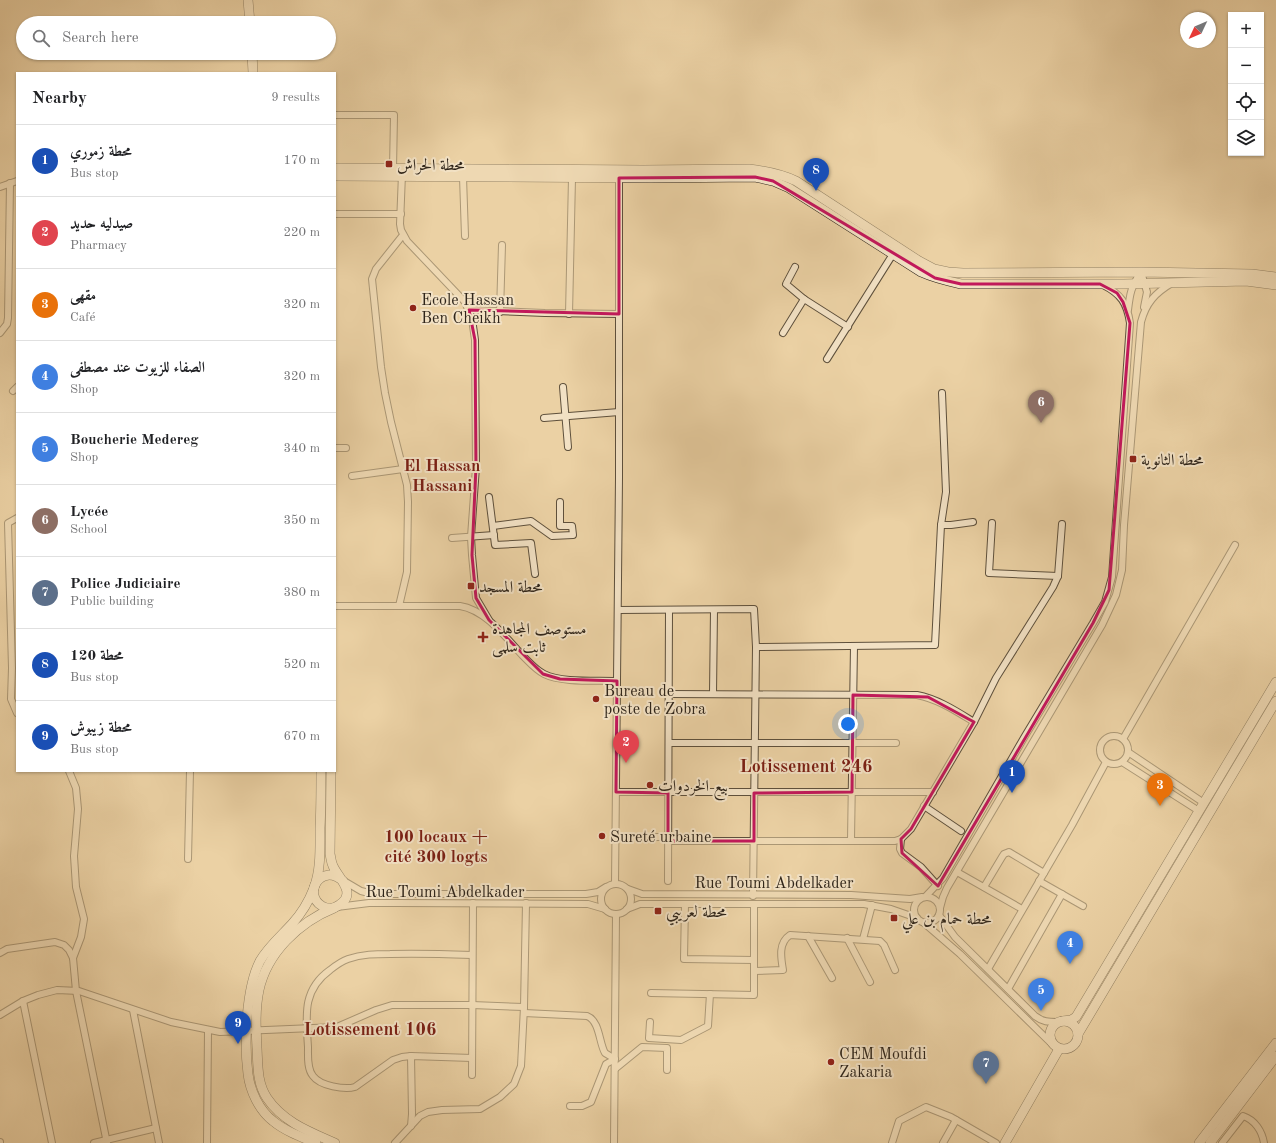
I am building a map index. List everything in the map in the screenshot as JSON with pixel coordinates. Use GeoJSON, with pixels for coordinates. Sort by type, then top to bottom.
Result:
{"type":"FeatureCollection","features":[{"type":"Feature","properties":{"kind":"street"},"geometry":{"type":"LineString","coordinates":[[248,0],[249,16]]}},
{"type":"Feature","properties":{"kind":"street"},"geometry":{"type":"LineString","coordinates":[[252,60],[253,72]]}},
{"type":"Feature","properties":{"kind":"street"},"geometry":{"type":"LineString","coordinates":[[336,114],[394,115],[393,168]]}},
{"type":"Feature","properties":{"kind":"street"},"geometry":{"type":"LineString","coordinates":[[336,168],[393,168],[402,173],[463,177],[755,177],[773,181],[789,188],[921,272],[935,278],[961,284],[1133,284],[1246,281],[1276,286]]}},
{"type":"Feature","properties":{"kind":"street"},"geometry":{"type":"LineString","coordinates":[[336,176],[402,173],[765,170],[782,174],[796,181],[919,261],[934,269],[948,272],[978,274],[1141,272],[1252,274],[1276,277]]}},
{"type":"Feature","properties":{"kind":"street"},"geometry":{"type":"LineString","coordinates":[[402,173],[401,230],[403,235],[407,241],[460,295],[469,310],[474,326],[476,466],[471,537],[476,598],[489,620],[530,664],[543,674],[560,679],[617,681]]}},
{"type":"Feature","properties":{"kind":"street"},"geometry":{"type":"LineString","coordinates":[[463,177],[464,236]]}},
{"type":"Feature","properties":{"kind":"street"},"geometry":{"type":"LineString","coordinates":[[569,314],[572,178]]}},
{"type":"Feature","properties":{"kind":"street"},"geometry":{"type":"LineString","coordinates":[[615,884],[618,610],[619,178]]}},
{"type":"Feature","properties":{"kind":"street"},"geometry":{"type":"LineString","coordinates":[[0,187],[16,181]]}},
{"type":"Feature","properties":{"kind":"street"},"geometry":{"type":"LineString","coordinates":[[0,333],[7,324],[8,318],[10,183]]}},
{"type":"Feature","properties":{"kind":"street"},"geometry":{"type":"LineString","coordinates":[[336,214],[401,214]]}},
{"type":"Feature","properties":{"kind":"street"},"geometry":{"type":"LineString","coordinates":[[399,606],[406,572],[408,551],[407,485],[385,393],[372,279],[376,269],[403,235]]}},
{"type":"Feature","properties":{"kind":"street"},"geometry":{"type":"LineString","coordinates":[[500,312],[502,245]]}},
{"type":"Feature","properties":{"kind":"street"},"geometry":{"type":"LineString","coordinates":[[827,359],[894,254]]}},
{"type":"Feature","properties":{"kind":"street"},"geometry":{"type":"LineString","coordinates":[[795,267],[786,284],[804,299],[848,327]]}},
{"type":"Feature","properties":{"kind":"street"},"geometry":{"type":"LineString","coordinates":[[924,923],[933,922],[939,915],[943,897],[1098,632],[1116,595],[1122,570],[1134,396],[1141,322],[1147,292],[1141,272]]}},
{"type":"Feature","properties":{"kind":"street"},"geometry":{"type":"LineString","coordinates":[[1141,272],[1133,284],[1130,293],[1128,310],[1130,323],[1113,569],[1105,602],[938,886],[917,901],[914,905],[914,914],[916,918],[960,954],[1056,1047],[1068,1049],[1072,1047],[1078,1039],[1078,1034],[1276,701]]}},
{"type":"Feature","properties":{"kind":"street"},"geometry":{"type":"LineString","coordinates":[[1144,312],[1154,295],[1173,283]]}},
{"type":"Feature","properties":{"kind":"street"},"geometry":{"type":"LineString","coordinates":[[1100,284],[1117,294],[1128,310]]}},
{"type":"Feature","properties":{"kind":"street"},"geometry":{"type":"LineString","coordinates":[[783,333],[804,299]]}},
{"type":"Feature","properties":{"kind":"street"},"geometry":{"type":"LineString","coordinates":[[469,310],[569,314],[619,314]]}},
{"type":"Feature","properties":{"kind":"street"},"geometry":{"type":"LineString","coordinates":[[563,387],[568,447]]}},
{"type":"Feature","properties":{"kind":"street"},"geometry":{"type":"LineString","coordinates":[[756,647],[935,645],[941,524],[946,492],[942,393]]}},
{"type":"Feature","properties":{"kind":"street"},"geometry":{"type":"LineString","coordinates":[[544,418],[619,412]]}},
{"type":"Feature","properties":{"kind":"street"},"geometry":{"type":"LineString","coordinates":[[336,448],[346,448]]}},
{"type":"Feature","properties":{"kind":"street"},"geometry":{"type":"LineString","coordinates":[[352,476],[403,469]]}},
{"type":"Feature","properties":{"kind":"street"},"geometry":{"type":"LineString","coordinates":[[489,497],[495,545],[531,543],[535,574]]}},
{"type":"Feature","properties":{"kind":"street"},"geometry":{"type":"LineString","coordinates":[[493,526],[530,521],[552,536],[573,535],[572,526],[560,526],[560,502]]}},
{"type":"Feature","properties":{"kind":"street"},"geometry":{"type":"LineString","coordinates":[[16,519],[8,523],[12,652],[11,699],[16,711]]}},
{"type":"Feature","properties":{"kind":"street"},"geometry":{"type":"LineString","coordinates":[[941,524],[951,525],[973,522]]}},
{"type":"Feature","properties":{"kind":"street"},"geometry":{"type":"LineString","coordinates":[[992,522],[989,573],[1058,576]]}},
{"type":"Feature","properties":{"kind":"street"},"geometry":{"type":"LineString","coordinates":[[641,837],[754,841],[901,839],[911,829],[974,722],[996,678],[1053,588],[1058,576],[1062,524]]}},
{"type":"Feature","properties":{"kind":"street"},"geometry":{"type":"LineString","coordinates":[[452,538],[494,535]]}},
{"type":"Feature","properties":{"kind":"street"},"geometry":{"type":"LineString","coordinates":[[1123,739],[1235,545]]}},
{"type":"Feature","properties":{"kind":"street"},"geometry":{"type":"LineString","coordinates":[[460,606],[470,602],[475,594]]}},
{"type":"Feature","properties":{"kind":"street"},"geometry":{"type":"LineString","coordinates":[[336,606],[460,606],[469,607],[476,610],[489,620]]}},
{"type":"Feature","properties":{"kind":"street"},"geometry":{"type":"LineString","coordinates":[[618,610],[754,609],[756,647],[753,896]]}},
{"type":"Feature","properties":{"kind":"street"},"geometry":{"type":"LineString","coordinates":[[668,881],[669,610]]}},
{"type":"Feature","properties":{"kind":"street"},"geometry":{"type":"LineString","coordinates":[[713,694],[714,610]]}},
{"type":"Feature","properties":{"kind":"street"},"geometry":{"type":"LineString","coordinates":[[851,840],[854,646]]}},
{"type":"Feature","properties":{"kind":"street"},"geometry":{"type":"LineString","coordinates":[[1056,1047],[1050,1038],[1050,1033],[1054,1025],[1072,1020],[1076,1016],[1276,682]]}},
{"type":"Feature","properties":{"kind":"street"},"geometry":{"type":"LineString","coordinates":[[669,694],[917,695],[928,697],[939,702],[974,722]]}},
{"type":"Feature","properties":{"kind":"street"},"geometry":{"type":"LineString","coordinates":[[1110,736],[1119,736],[1126,743],[1128,752],[1122,762],[1114,764],[1106,762],[1100,755],[1100,745],[1102,741],[1110,736]]}},
{"type":"Feature","properties":{"kind":"street"},"geometry":{"type":"LineString","coordinates":[[669,743],[896,743]]}},
{"type":"Feature","properties":{"kind":"street"},"geometry":{"type":"LineString","coordinates":[[1128,752],[1202,807]]}},
{"type":"Feature","properties":{"kind":"street"},"geometry":{"type":"LineString","coordinates":[[988,969],[1106,762]]}},
{"type":"Feature","properties":{"kind":"street"},"geometry":{"type":"LineString","coordinates":[[1122,762],[1202,807]]}},
{"type":"Feature","properties":{"kind":"street"},"geometry":{"type":"LineString","coordinates":[[69,772],[76,788],[78,809],[74,856],[76,886],[84,919],[81,937],[73,958]]}},
{"type":"Feature","properties":{"kind":"street"},"geometry":{"type":"LineString","coordinates":[[188,859],[190,772]]}},
{"type":"Feature","properties":{"kind":"street"},"geometry":{"type":"LineString","coordinates":[[316,1143],[287,1130],[272,1121],[257,1102],[248,1074],[251,1031],[250,990],[254,974],[270,947],[296,919],[308,902],[314,886],[320,856],[321,772]]}},
{"type":"Feature","properties":{"kind":"street"},"geometry":{"type":"LineString","coordinates":[[331,772],[330,854],[332,865],[343,881],[347,892],[346,897],[343,902],[334,908],[324,912],[300,927],[267,966],[258,991],[251,1031],[261,1087],[267,1098],[289,1121],[335,1143]]}},
{"type":"Feature","properties":{"kind":"street"},"geometry":{"type":"LineString","coordinates":[[616,792],[932,792]]}},
{"type":"Feature","properties":{"kind":"street"},"geometry":{"type":"LineString","coordinates":[[924,806],[961,831]]}},
{"type":"Feature","properties":{"kind":"street"},"geometry":{"type":"LineString","coordinates":[[901,839],[900,849],[902,853],[921,867],[938,886]]}},
{"type":"Feature","properties":{"kind":"street"},"geometry":{"type":"LineString","coordinates":[[984,887],[1004,854],[1009,852],[1044,873]]}},
{"type":"Feature","properties":{"kind":"street"},"geometry":{"type":"LineString","coordinates":[[957,872],[1022,909]]}},
{"type":"Feature","properties":{"kind":"street"},"geometry":{"type":"LineString","coordinates":[[334,908],[322,906],[318,903],[315,897],[314,886],[322,877],[328,875],[339,877],[343,881]]}},
{"type":"Feature","properties":{"kind":"street","name":"Rue Toumi Abdelkader"},"geometry":{"type":"LineString","coordinates":[[343,881],[361,891],[373,894],[586,894],[598,892],[606,888]]}},
{"type":"Feature","properties":{"kind":"street"},"geometry":{"type":"LineString","coordinates":[[1039,881],[1083,906]]}},
{"type":"Feature","properties":{"kind":"street"},"geometry":{"type":"LineString","coordinates":[[615,884],[624,886],[628,889],[631,899],[627,909],[616,914],[604,909],[601,897],[602,892],[606,888],[615,884]]}},
{"type":"Feature","properties":{"kind":"street","name":"Rue Toumi Abdelkader"},"geometry":{"type":"LineString","coordinates":[[628,889],[642,894],[924,897]]}},
{"type":"Feature","properties":{"kind":"street"},"geometry":{"type":"LineString","coordinates":[[1008,989],[1062,894]]}},
{"type":"Feature","properties":{"kind":"street"},"geometry":{"type":"LineString","coordinates":[[924,897],[935,899],[940,908]]}},
{"type":"Feature","properties":{"kind":"street","name":"Rue Toumi Abdelkader"},"geometry":{"type":"LineString","coordinates":[[334,908],[369,903],[526,903],[588,904],[604,909]]}},
{"type":"Feature","properties":{"kind":"street"},"geometry":{"type":"LineString","coordinates":[[472,1074],[473,903]]}},
{"type":"Feature","properties":{"kind":"street"},"geometry":{"type":"LineString","coordinates":[[395,1143],[420,1116],[428,1112],[454,1109],[480,1109],[500,1097],[514,1084],[521,1066],[524,1010],[526,903]]}},
{"type":"Feature","properties":{"kind":"street","name":"Rue Toumi Abdelkader"},"geometry":{"type":"LineString","coordinates":[[627,909],[640,904],[872,905],[891,909],[916,918]]}},
{"type":"Feature","properties":{"kind":"street"},"geometry":{"type":"LineString","coordinates":[[686,904],[684,959],[754,960]]}},
{"type":"Feature","properties":{"kind":"street"},"geometry":{"type":"LineString","coordinates":[[651,993],[754,995],[754,904]]}},
{"type":"Feature","properties":{"kind":"street"},"geometry":{"type":"LineString","coordinates":[[863,939],[872,905]]}},
{"type":"Feature","properties":{"kind":"street"},"geometry":{"type":"LineString","coordinates":[[614,1143],[616,1059],[616,914]]}},
{"type":"Feature","properties":{"kind":"street"},"geometry":{"type":"LineString","coordinates":[[939,915],[955,937],[1042,1021],[1068,1022],[1074,1025],[1078,1034]]}},
{"type":"Feature","properties":{"kind":"street"},"geometry":{"type":"LineString","coordinates":[[754,971],[783,970],[780,953],[785,938],[790,935],[880,941],[884,945],[895,970]]}},
{"type":"Feature","properties":{"kind":"street"},"geometry":{"type":"LineString","coordinates":[[808,936],[832,978]]}},
{"type":"Feature","properties":{"kind":"street"},"geometry":{"type":"LineString","coordinates":[[847,938],[870,982]]}},
{"type":"Feature","properties":{"kind":"street"},"geometry":{"type":"LineString","coordinates":[[0,953],[7,949],[55,942],[64,945],[69,950],[73,958],[76,991],[107,1142]]}},
{"type":"Feature","properties":{"kind":"street"},"geometry":{"type":"LineString","coordinates":[[472,955],[404,953],[377,954],[347,959],[326,973],[312,989],[309,996],[307,1028],[309,1066],[313,1076],[321,1082],[337,1087],[355,1087],[393,1060],[402,1057],[472,1058]]}},
{"type":"Feature","properties":{"kind":"street"},"geometry":{"type":"LineString","coordinates":[[0,1015],[23,1001],[57,990],[76,991],[171,1022],[220,1032],[337,1027],[376,1010],[392,1005],[472,1005],[591,1017],[595,1024],[604,1053],[616,1059]]}},
{"type":"Feature","properties":{"kind":"street"},"geometry":{"type":"LineString","coordinates":[[650,1022],[649,1038],[681,1040],[708,1026],[710,994]]}},
{"type":"Feature","properties":{"kind":"street"},"geometry":{"type":"LineString","coordinates":[[23,1001],[52,1143]]}},
{"type":"Feature","properties":{"kind":"street"},"geometry":{"type":"LineString","coordinates":[[133,1010],[159,1143]]}},
{"type":"Feature","properties":{"kind":"street"},"geometry":{"type":"LineString","coordinates":[[207,1143],[208,1030]]}},
{"type":"Feature","properties":{"kind":"street"},"geometry":{"type":"LineString","coordinates":[[1199,1143],[1276,1043]]}},
{"type":"Feature","properties":{"kind":"street"},"geometry":{"type":"LineString","coordinates":[[615,1069],[642,1047],[667,1048],[667,1070]]}},
{"type":"Feature","properties":{"kind":"street"},"geometry":{"type":"LineString","coordinates":[[1005,1143],[1056,1047]]}},
{"type":"Feature","properties":{"kind":"street"},"geometry":{"type":"LineString","coordinates":[[411,1056],[411,1126]]}},
{"type":"Feature","properties":{"kind":"street"},"geometry":{"type":"LineString","coordinates":[[1210,1143],[1276,1056]]}},
{"type":"Feature","properties":{"kind":"street"},"geometry":{"type":"LineString","coordinates":[[570,1106],[582,1106],[591,1102],[606,1064],[616,1059]]}},
{"type":"Feature","properties":{"kind":"street"},"geometry":{"type":"LineString","coordinates":[[892,1143],[899,1121],[926,1107],[956,1120],[996,1143]]}},
{"type":"Feature","properties":{"kind":"street"},"geometry":{"type":"LineString","coordinates":[[1222,1143],[1243,1116],[1259,1127],[1264,1143]]}},
{"type":"Feature","properties":{"kind":"street"},"geometry":{"type":"LineString","coordinates":[[943,1143],[956,1120]]}},
{"type":"Feature","properties":{"kind":"street"},"geometry":{"type":"LineString","coordinates":[[94,1143],[107,1142],[156,1128]]}},
{"type":"Feature","properties":{"kind":"highlighted area"},"geometry":{"type":"Polygon","coordinates":[[[755,177],[773,181],[935,278],[961,284],[1100,284],[1117,293],[1123,302],[1130,323],[1109,590],[1093,623],[938,886],[902,853],[901,839],[911,829],[974,722],[928,697],[853,695],[852,792],[754,793],[754,841],[668,841],[668,793],[616,792],[617,681],[560,679],[543,674],[489,620],[480,607],[476,598],[472,555],[476,467],[475,340],[469,310],[619,314],[619,178],[755,177]]]}},
{"type":"Feature","properties":{"kind":"place","name":"محطة الحراش"},"geometry":{"type":"Point","coordinates":[389,164]}},
{"type":"Feature","properties":{"kind":"place","name":"محطة 120"},"geometry":{"type":"Point","coordinates":[816,191]}},
{"type":"Feature","properties":{"kind":"place","name":"Ecole Hassan Ben Cheikh"},"geometry":{"type":"Point","coordinates":[413,308]}},
{"type":"Feature","properties":{"kind":"place","name":"Lycée"},"geometry":{"type":"Point","coordinates":[1041,423]}},
{"type":"Feature","properties":{"kind":"place","name":"محطة الثانوية"},"geometry":{"type":"Point","coordinates":[1133,459]}},
{"type":"Feature","properties":{"kind":"place","name":"محطة المسجد"},"geometry":{"type":"Point","coordinates":[471,586]}},
{"type":"Feature","properties":{"kind":"place","name":"مستوصف المجاهدة ثابت سلمى"},"geometry":{"type":"Point","coordinates":[483,637]}},
{"type":"Feature","properties":{"kind":"place","name":"Bureau de poste de Zobra"},"geometry":{"type":"Point","coordinates":[596,699]}},
{"type":"Feature","properties":{"kind":"place","name":"صيدليه حديد"},"geometry":{"type":"Point","coordinates":[626,763]}},
{"type":"Feature","properties":{"kind":"place","name":"بيع الخردوات"},"geometry":{"type":"Point","coordinates":[650,785]}},
{"type":"Feature","properties":{"kind":"place","name":"محطة زموري"},"geometry":{"type":"Point","coordinates":[1012,793]}},
{"type":"Feature","properties":{"kind":"place","name":"مقهى"},"geometry":{"type":"Point","coordinates":[1160,806]}},
{"type":"Feature","properties":{"kind":"place","name":"Sureté urbaine"},"geometry":{"type":"Point","coordinates":[602,836]}},
{"type":"Feature","properties":{"kind":"place","name":"محطة لعريبي"},"geometry":{"type":"Point","coordinates":[658,911]}},
{"type":"Feature","properties":{"kind":"place","name":"محطة حمام بن علي"},"geometry":{"type":"Point","coordinates":[894,918]}},
{"type":"Feature","properties":{"kind":"place","name":"الصفاء للزيوت عند مصطفى"},"geometry":{"type":"Point","coordinates":[1070,964]}},
{"type":"Feature","properties":{"kind":"place","name":"Boucherie Medereg"},"geometry":{"type":"Point","coordinates":[1041,1011]}},
{"type":"Feature","properties":{"kind":"place","name":"محطة زيبوش"},"geometry":{"type":"Point","coordinates":[238,1044]}},
{"type":"Feature","properties":{"kind":"place","name":"CEM Moufdi Zakaria"},"geometry":{"type":"Point","coordinates":[831,1062]}},
{"type":"Feature","properties":{"kind":"place","name":"Police Judiciaire"},"geometry":{"type":"Point","coordinates":[986,1084]}},
{"type":"Feature","properties":{"kind":"district","name":"El Hassan Hassani"},"geometry":{"type":"Point","coordinates":[442,475]}},
{"type":"Feature","properties":{"kind":"district","name":"Lotissement 246"},"geometry":{"type":"Point","coordinates":[806,766]}},
{"type":"Feature","properties":{"kind":"district","name":"100 locaux + cité 300 logts"},"geometry":{"type":"Point","coordinates":[436,846]}},
{"type":"Feature","properties":{"kind":"district","name":"Lotissement 106"},"geometry":{"type":"Point","coordinates":[370,1029]}}]}
